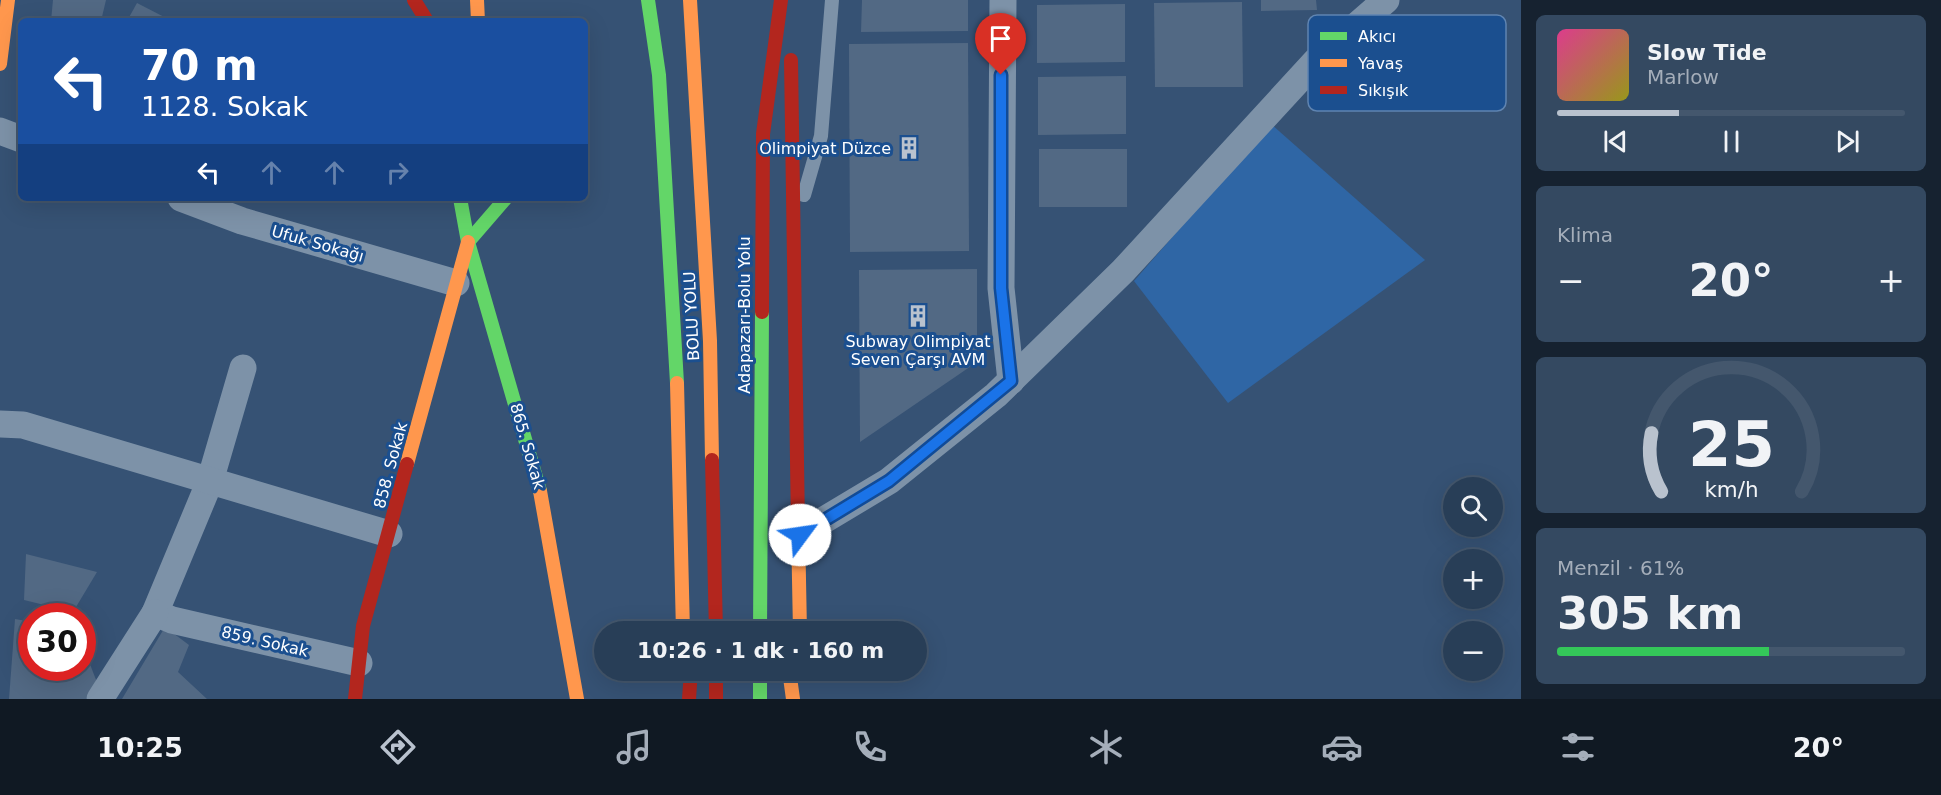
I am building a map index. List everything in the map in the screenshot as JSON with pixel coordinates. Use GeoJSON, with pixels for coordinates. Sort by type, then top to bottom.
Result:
{"type":"FeatureCollection","features":[{"type":"Feature","properties":{"kind":"main road"},"geometry":{"type":"LineString","coordinates":[[0,64],[2,30],[8,0]]}},
{"type":"Feature","properties":{"kind":"main road"},"geometry":{"type":"LineString","coordinates":[[414,0],[425,18]]}},
{"type":"Feature","properties":{"kind":"main road"},"geometry":{"type":"LineString","coordinates":[[426,0],[427,18]]}},
{"type":"Feature","properties":{"kind":"main road"},"geometry":{"type":"LineString","coordinates":[[477,0],[478,18]]}},
{"type":"Feature","properties":{"kind":"main road"},"geometry":{"type":"LineString","coordinates":[[648,0],[659,75],[675,365],[683,621]]}},
{"type":"Feature","properties":{"kind":"main road","name":"BOLU YOLU"},"geometry":{"type":"LineString","coordinates":[[690,0],[710,341],[716,621]]}},
{"type":"Feature","properties":{"kind":"main road","name":"Adapazarı-Bolu Yolu"},"geometry":{"type":"LineString","coordinates":[[760,621],[763,134],[781,0]]}},
{"type":"Feature","properties":{"kind":"main road"},"geometry":{"type":"LineString","coordinates":[[792,22],[793,0]]}},
{"type":"Feature","properties":{"kind":"main road"},"geometry":{"type":"LineString","coordinates":[[792,44],[790,98],[795,229],[800,621]]}},
{"type":"Feature","properties":{"kind":"main road","name":"865. Sokak"},"geometry":{"type":"LineString","coordinates":[[461,201],[468,242],[543,501],[577,699]]}},
{"type":"Feature","properties":{"kind":"main road"},"geometry":{"type":"LineString","coordinates":[[468,242],[503,201]]}},
{"type":"Feature","properties":{"kind":"main road","name":"858. Sokak"},"geometry":{"type":"LineString","coordinates":[[355,699],[363,626],[468,242]]}},
{"type":"Feature","properties":{"kind":"main road"},"geometry":{"type":"LineString","coordinates":[[700,574],[712,435]]}},
{"type":"Feature","properties":{"kind":"main road"},"geometry":{"type":"LineString","coordinates":[[760,451],[775,564]]}},
{"type":"Feature","properties":{"kind":"main road"},"geometry":{"type":"LineString","coordinates":[[695,621],[697,608]]}},
{"type":"Feature","properties":{"kind":"main road"},"geometry":{"type":"LineString","coordinates":[[683,681],[683,699]]}},
{"type":"Feature","properties":{"kind":"main road"},"geometry":{"type":"LineString","coordinates":[[689,699],[690,681]]}},
{"type":"Feature","properties":{"kind":"main road"},"geometry":{"type":"LineString","coordinates":[[716,681],[716,699]]}},
{"type":"Feature","properties":{"kind":"main road"},"geometry":{"type":"LineString","coordinates":[[760,681],[760,699]]}},
{"type":"Feature","properties":{"kind":"main road"},"geometry":{"type":"LineString","coordinates":[[791,681],[793,699]]}},
{"type":"Feature","properties":{"kind":"main road"},"geometry":{"type":"LineString","coordinates":[[801,681],[801,699]]}},
{"type":"Feature","properties":{"kind":"street"},"geometry":{"type":"LineString","coordinates":[[1003,0],[1001,288],[1011,381]]}},
{"type":"Feature","properties":{"kind":"street"},"geometry":{"type":"LineString","coordinates":[[1369,15],[1386,0]]}},
{"type":"Feature","properties":{"kind":"street"},"geometry":{"type":"LineString","coordinates":[[800,535],[889,481],[1011,381],[1123,271],[1308,70]]}},
{"type":"Feature","properties":{"kind":"street"},"geometry":{"type":"LineString","coordinates":[[0,131],[18,138]]}},
{"type":"Feature","properties":{"kind":"street","name":"Ufuk Sokağı"},"geometry":{"type":"LineString","coordinates":[[189,201],[242,220],[456,283]]}},
{"type":"Feature","properties":{"kind":"street"},"geometry":{"type":"LineString","coordinates":[[100,699],[163,616],[210,480],[243,368]]}},
{"type":"Feature","properties":{"kind":"street"},"geometry":{"type":"LineString","coordinates":[[0,424],[23,425],[389,534]]}},
{"type":"Feature","properties":{"kind":"street","name":"859. Sokak"},"geometry":{"type":"LineString","coordinates":[[163,616],[359,663]]}},
{"type":"Feature","properties":{"kind":"lane"},"geometry":{"type":"LineString","coordinates":[[795,229],[821,136],[832,0]]}},
{"type":"Feature","properties":{"kind":"shaded area"},"geometry":{"type":"Polygon","coordinates":[[[1271,124],[1425,260],[1228,403],[1134,281],[1271,124]]]}},
{"type":"Feature","properties":{"kind":"building"},"geometry":{"type":"Polygon","coordinates":[[[53,0],[106,0],[102,18],[51,18],[53,0]]]}},
{"type":"Feature","properties":{"kind":"building"},"geometry":{"type":"Polygon","coordinates":[[[862,0],[968,0],[968,31],[861,32],[862,0]]]}},
{"type":"Feature","properties":{"kind":"building"},"geometry":{"type":"Polygon","coordinates":[[[1261,0],[1316,0],[1317,10],[1261,11],[1261,0]]]}},
{"type":"Feature","properties":{"kind":"building"},"geometry":{"type":"Polygon","coordinates":[[[1242,2],[1243,87],[1155,87],[1154,3],[1242,2]]]}},
{"type":"Feature","properties":{"kind":"building"},"geometry":{"type":"Polygon","coordinates":[[[137,3],[166,18],[129,18],[137,3]]]}},
{"type":"Feature","properties":{"kind":"building"},"geometry":{"type":"Polygon","coordinates":[[[1125,4],[1125,62],[1037,63],[1037,5],[1125,4]]]}},
{"type":"Feature","properties":{"kind":"building","name":"Olimpiyat Düzce"},"geometry":{"type":"Polygon","coordinates":[[[968,43],[969,251],[850,252],[849,44],[968,43]]]}},
{"type":"Feature","properties":{"kind":"building"},"geometry":{"type":"Polygon","coordinates":[[[1126,76],[1126,134],[1038,135],[1038,77],[1126,76]]]}},
{"type":"Feature","properties":{"kind":"building"},"geometry":{"type":"Polygon","coordinates":[[[1039,149],[1127,149],[1127,207],[1039,207],[1039,149]]]}},
{"type":"Feature","properties":{"kind":"building","name":"Subway Olimpiyat Seven Çarşı AVM"},"geometry":{"type":"Polygon","coordinates":[[[977,269],[977,362],[860,442],[859,270],[977,269]]]}},
{"type":"Feature","properties":{"kind":"building"},"geometry":{"type":"Polygon","coordinates":[[[26,554],[97,572],[78,603],[36,603],[24,600],[26,554]]]}},
{"type":"Feature","properties":{"kind":"building"},"geometry":{"type":"Polygon","coordinates":[[[15,619],[18,620],[18,681],[96,680],[98,685],[86,699],[9,699],[15,619]]]}},
{"type":"Feature","properties":{"kind":"building"},"geometry":{"type":"Polygon","coordinates":[[[165,627],[189,645],[178,672],[207,699],[122,699],[165,627]]]}},
{"type":"Feature","properties":{"kind":"traffic: fast"},"geometry":{"type":"LineString","coordinates":[[648,0],[659,75],[677,383]]}},
{"type":"Feature","properties":{"kind":"traffic: fast"},"geometry":{"type":"LineString","coordinates":[[461,201],[468,242],[540,491]]}},
{"type":"Feature","properties":{"kind":"traffic: fast"},"geometry":{"type":"LineString","coordinates":[[468,242],[503,201]]}},
{"type":"Feature","properties":{"kind":"traffic: fast"},"geometry":{"type":"LineString","coordinates":[[760,621],[762,312]]}},
{"type":"Feature","properties":{"kind":"traffic: fast"},"geometry":{"type":"LineString","coordinates":[[760,681],[760,699]]}},
{"type":"Feature","properties":{"kind":"traffic: slow"},"geometry":{"type":"LineString","coordinates":[[0,64],[8,0]]}},
{"type":"Feature","properties":{"kind":"traffic: slow"},"geometry":{"type":"LineString","coordinates":[[477,0],[478,18]]}},
{"type":"Feature","properties":{"kind":"traffic: slow"},"geometry":{"type":"LineString","coordinates":[[690,0],[710,341],[712,460]]}},
{"type":"Feature","properties":{"kind":"traffic: slow"},"geometry":{"type":"LineString","coordinates":[[407,464],[468,242]]}},
{"type":"Feature","properties":{"kind":"traffic: slow"},"geometry":{"type":"LineString","coordinates":[[677,383],[683,621]]}},
{"type":"Feature","properties":{"kind":"traffic: slow"},"geometry":{"type":"LineString","coordinates":[[540,491],[577,699]]}},
{"type":"Feature","properties":{"kind":"traffic: slow"},"geometry":{"type":"LineString","coordinates":[[798,527],[800,621]]}},
{"type":"Feature","properties":{"kind":"traffic: slow"},"geometry":{"type":"LineString","coordinates":[[791,681],[793,699]]}},
{"type":"Feature","properties":{"kind":"traffic: jam"},"geometry":{"type":"LineString","coordinates":[[414,0],[425,18]]}},
{"type":"Feature","properties":{"kind":"traffic: jam"},"geometry":{"type":"LineString","coordinates":[[762,312],[763,134],[781,0]]}},
{"type":"Feature","properties":{"kind":"traffic: jam"},"geometry":{"type":"LineString","coordinates":[[791,60],[798,527]]}},
{"type":"Feature","properties":{"kind":"traffic: jam"},"geometry":{"type":"LineString","coordinates":[[712,460],[716,621]]}},
{"type":"Feature","properties":{"kind":"traffic: jam"},"geometry":{"type":"LineString","coordinates":[[355,699],[363,626],[407,464]]}},
{"type":"Feature","properties":{"kind":"traffic: jam"},"geometry":{"type":"LineString","coordinates":[[689,699],[690,681]]}},
{"type":"Feature","properties":{"kind":"traffic: jam"},"geometry":{"type":"LineString","coordinates":[[716,681],[716,699]]}},
{"type":"Feature","properties":{"kind":"place","name":"Olimpiyat Düzce"},"geometry":{"type":"Point","coordinates":[909,148]}},
{"type":"Feature","properties":{"kind":"place","name":"Subway Olimpiyat Seven Çarşı AVM"},"geometry":{"type":"Point","coordinates":[918,316]}},
{"type":"Feature","properties":{"kind":"route"},"geometry":{"type":"LineString","coordinates":[[800,535],[889,481],[1011,381],[1001,288],[1001,75]]}}]}
